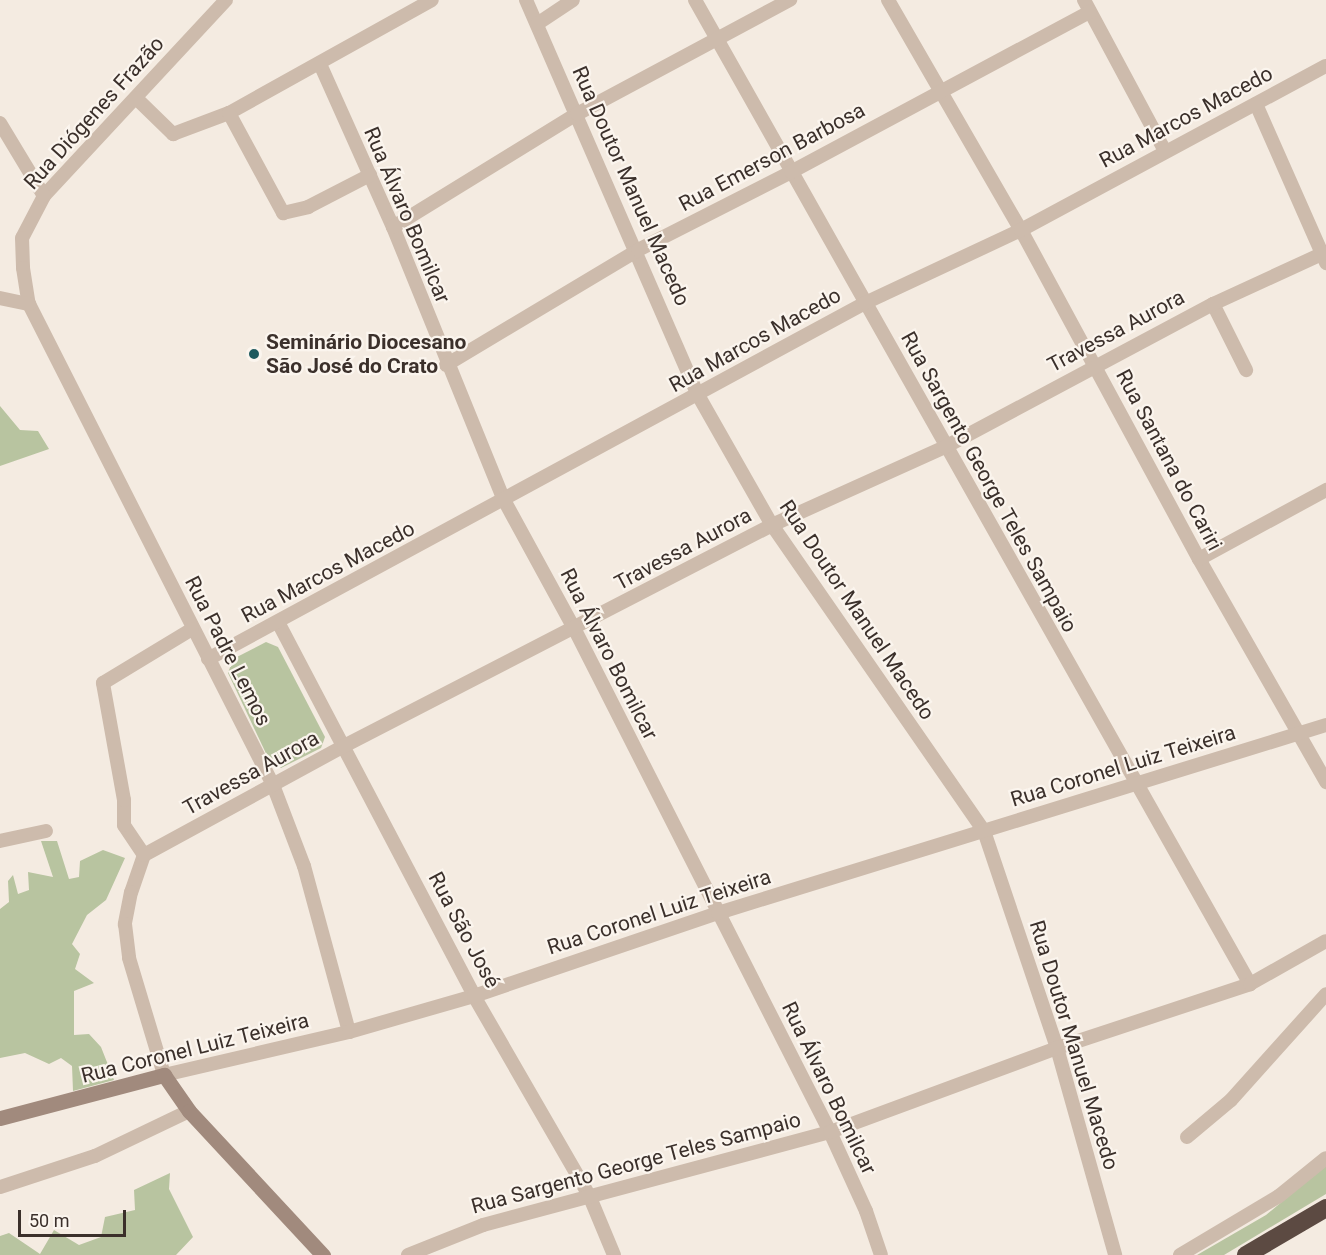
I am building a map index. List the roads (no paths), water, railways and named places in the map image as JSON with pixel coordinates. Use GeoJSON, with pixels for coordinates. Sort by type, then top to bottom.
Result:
{"type":"FeatureCollection","features":[{"type":"Feature","properties":{"kind":"highway"},"geometry":{"type":"LineString","coordinates":[[1246,1255],[1326,1208]]}},
{"type":"Feature","properties":{"kind":"main road"},"geometry":{"type":"LineString","coordinates":[[164,1075],[189,1111],[323,1255]]}},
{"type":"Feature","properties":{"kind":"main road","name":"Rua Coronel Luiz Teixeira"},"geometry":{"type":"LineString","coordinates":[[0,1118],[164,1075]]}},
{"type":"Feature","properties":{"kind":"street","name":"Rua Diógenes Frazão"},"geometry":{"type":"LineString","coordinates":[[29,303],[22,238],[44,196],[226,0]]}},
{"type":"Feature","properties":{"kind":"street"},"geometry":{"type":"LineString","coordinates":[[136,98],[173,134],[229,113],[432,0]]}},
{"type":"Feature","properties":{"kind":"street","name":"Rua Doutor Manuel Macedo"},"geometry":{"type":"LineString","coordinates":[[526,0],[638,250],[698,396],[772,525],[984,831],[1057,1048],[1115,1255]]}},
{"type":"Feature","properties":{"kind":"street"},"geometry":{"type":"LineString","coordinates":[[537,24],[573,0]]}},
{"type":"Feature","properties":{"kind":"street","name":"Rua Sargento George Teles Sampaio"},"geometry":{"type":"LineString","coordinates":[[695,0],[1135,785],[1250,984]]}},
{"type":"Feature","properties":{"kind":"street"},"geometry":{"type":"LineString","coordinates":[[393,227],[577,114],[790,0]]}},
{"type":"Feature","properties":{"kind":"street","name":"Rua Santana do Cariri"},"geometry":{"type":"LineString","coordinates":[[888,0],[1021,230],[1199,559],[1326,782]]}},
{"type":"Feature","properties":{"kind":"street"},"geometry":{"type":"LineString","coordinates":[[1087,6],[1165,151]]}},
{"type":"Feature","properties":{"kind":"street","name":"Rua Emerson Barbosa"},"geometry":{"type":"LineString","coordinates":[[446,365],[638,250],[791,172],[1087,6]]}},
{"type":"Feature","properties":{"kind":"street","name":"Rua Álvaro Bomilcar"},"geometry":{"type":"LineString","coordinates":[[320,64],[393,227],[446,365],[504,500],[575,630],[830,1132],[866,1211],[880,1255]]}},
{"type":"Feature","properties":{"kind":"street","name":"Rua Marcos Macedo"},"geometry":{"type":"LineString","coordinates":[[208,659],[279,624],[865,303],[1021,230],[1326,66]]}},
{"type":"Feature","properties":{"kind":"street"},"geometry":{"type":"LineString","coordinates":[[1256,104],[1324,256]]}},
{"type":"Feature","properties":{"kind":"street"},"geometry":{"type":"LineString","coordinates":[[229,113],[275,204],[283,213],[293,213],[370,176]]}},
{"type":"Feature","properties":{"kind":"street"},"geometry":{"type":"LineString","coordinates":[[0,123],[44,196]]}},
{"type":"Feature","properties":{"kind":"street","name":"Travessa Aurora"},"geometry":{"type":"LineString","coordinates":[[144,855],[344,746],[575,630],[772,525],[945,447],[1213,304],[1324,256]]}},
{"type":"Feature","properties":{"kind":"street"},"geometry":{"type":"LineString","coordinates":[[0,298],[29,303]]}},
{"type":"Feature","properties":{"kind":"street","name":"Rua Padre Lemos"},"geometry":{"type":"LineString","coordinates":[[29,303],[192,629],[273,785],[304,866],[349,1032]]}},
{"type":"Feature","properties":{"kind":"street","name":"Travessa Aurora"},"geometry":{"type":"LineString","coordinates":[[1213,304],[1246,370]]}},
{"type":"Feature","properties":{"kind":"street"},"geometry":{"type":"LineString","coordinates":[[1199,559],[1326,490]]}},
{"type":"Feature","properties":{"kind":"street","name":"Rua São José"},"geometry":{"type":"LineString","coordinates":[[279,624],[474,996],[588,1195],[614,1255]]}},
{"type":"Feature","properties":{"kind":"street"},"geometry":{"type":"LineString","coordinates":[[164,1075],[129,958],[125,924],[130,892],[144,855],[124,825],[124,800],[103,683],[192,629]]}},
{"type":"Feature","properties":{"kind":"street","name":"Rua Coronel Luiz Teixeira"},"geometry":{"type":"LineString","coordinates":[[164,1075],[349,1032],[474,996],[718,914],[1326,725]]}},
{"type":"Feature","properties":{"kind":"street"},"geometry":{"type":"LineString","coordinates":[[0,841],[46,831]]}},
{"type":"Feature","properties":{"kind":"street","name":"Rua Sargento George Teles Sampaio"},"geometry":{"type":"LineString","coordinates":[[408,1255],[452,1235],[588,1195],[830,1132],[1057,1048],[1250,984],[1326,941]]}},
{"type":"Feature","properties":{"kind":"street"},"geometry":{"type":"LineString","coordinates":[[1187,1137],[1231,1100],[1326,994]]}},
{"type":"Feature","properties":{"kind":"street"},"geometry":{"type":"LineString","coordinates":[[0,1187],[87,1160],[189,1111]]}},
{"type":"Feature","properties":{"kind":"street"},"geometry":{"type":"LineString","coordinates":[[1180,1255],[1279,1197],[1326,1158]]}},
{"type":"Feature","properties":{"kind":"place","name":"Seminário Diocesano São José do Crato"},"geometry":{"type":"Point","coordinates":[254,354]}}]}
